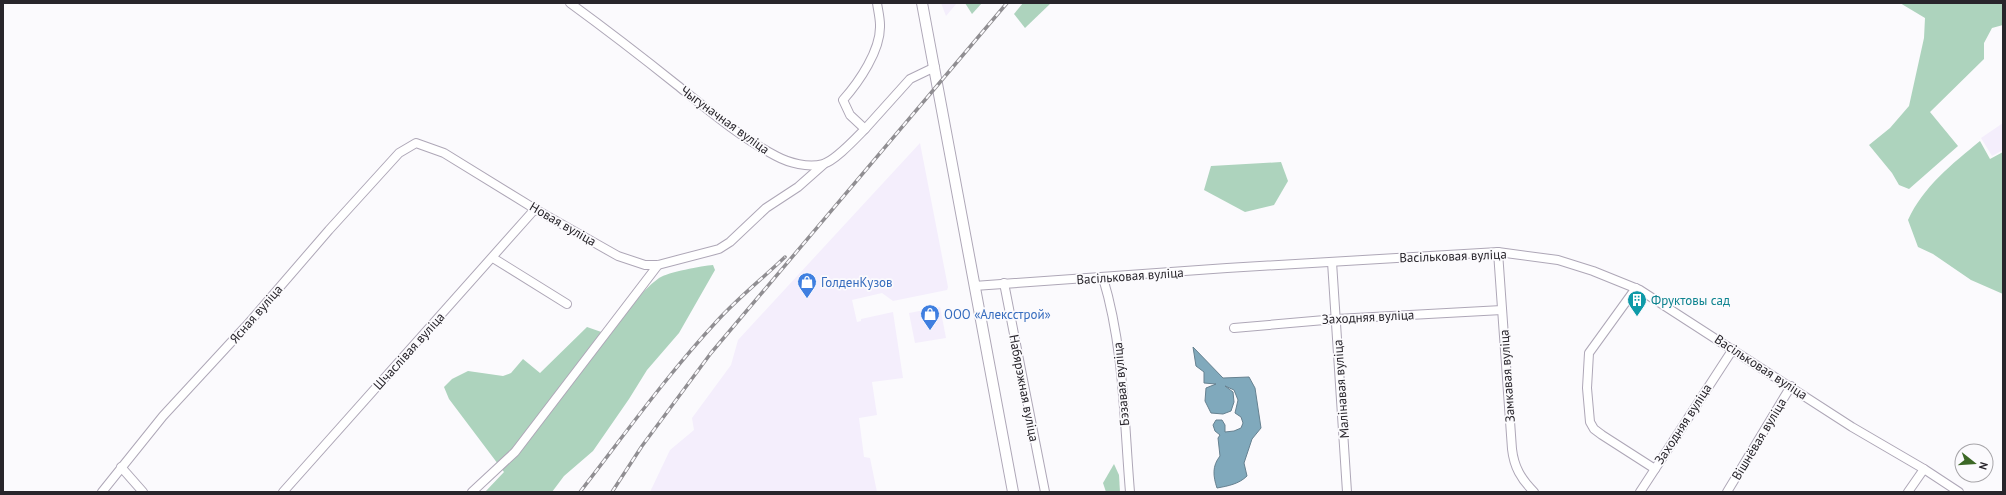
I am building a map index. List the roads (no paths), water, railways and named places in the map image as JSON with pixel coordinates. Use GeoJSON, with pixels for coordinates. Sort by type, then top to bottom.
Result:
{"type":"FeatureCollection","features":[{"type":"Feature","properties":{"kind":"street","name":"Чыгуначная вуліца"},"geometry":{"type":"LineString","coordinates":[[570,3],[631,48],[703,106],[754,143],[777,156],[794,163],[824,164]]}},
{"type":"Feature","properties":{"kind":"street"},"geometry":{"type":"LineString","coordinates":[[865,129],[850,115],[843,100],[865,70],[875,47],[880,26],[877,3]]}},
{"type":"Feature","properties":{"kind":"street"},"geometry":{"type":"LineString","coordinates":[[922,3],[1013,492]]}},
{"type":"Feature","properties":{"kind":"street"},"geometry":{"type":"LineString","coordinates":[[824,164],[846,148],[910,79],[935,67]]}},
{"type":"Feature","properties":{"kind":"street","name":"Новая вуліца"},"geometry":{"type":"LineString","coordinates":[[416,143],[444,153],[535,209],[618,256],[645,265],[658,266],[719,249],[730,242],[766,208],[798,187],[824,164]]}},
{"type":"Feature","properties":{"kind":"street","name":"Ясная вуліца"},"geometry":{"type":"LineString","coordinates":[[102,492],[162,416],[247,325],[329,230],[399,153],[416,143]]}},
{"type":"Feature","properties":{"kind":"street","name":"Шчаслівая вуліца"},"geometry":{"type":"LineString","coordinates":[[283,492],[493,258],[535,209]]}},
{"type":"Feature","properties":{"kind":"street","name":"Васільковая вуліца"},"geometry":{"type":"LineString","coordinates":[[974,286],[1498,252],[1558,260],[1636,288],[1792,386],[1852,427],[1924,469],[1959,492]]}},
{"type":"Feature","properties":{"kind":"street","name":"Замкавая вуліца"},"geometry":{"type":"LineString","coordinates":[[1498,252],[1514,462],[1525,483],[1534,492]]}},
{"type":"Feature","properties":{"kind":"street"},"geometry":{"type":"LineString","coordinates":[[493,258],[567,304]]}},
{"type":"Feature","properties":{"kind":"street","name":"Малінавая вуліца"},"geometry":{"type":"LineString","coordinates":[[1332,262],[1347,492]]}},
{"type":"Feature","properties":{"kind":"street"},"geometry":{"type":"LineString","coordinates":[[472,492],[515,452],[658,266]]}},
{"type":"Feature","properties":{"kind":"street","name":"Бэзавая вуліца"},"geometry":{"type":"LineString","coordinates":[[1103,278],[1115,322],[1119,352],[1130,492]]}},
{"type":"Feature","properties":{"kind":"street","name":"Набярэжная вуліца"},"geometry":{"type":"LineString","coordinates":[[1004,283],[1045,492]]}},
{"type":"Feature","properties":{"kind":"street","name":"Заходняя вуліца"},"geometry":{"type":"LineString","coordinates":[[1636,288],[1589,354],[1587,388],[1590,422],[1594,429],[1602,435],[1655,469],[1733,349]]}},
{"type":"Feature","properties":{"kind":"street","name":"Заходняя вуліца"},"geometry":{"type":"LineString","coordinates":[[1234,328],[1336,318],[1502,310]]}},
{"type":"Feature","properties":{"kind":"street","name":"Вішнёвая вуліца"},"geometry":{"type":"LineString","coordinates":[[1727,492],[1792,386]]}},
{"type":"Feature","properties":{"kind":"street"},"geometry":{"type":"LineString","coordinates":[[121,467],[143,492]]}},
{"type":"Feature","properties":{"kind":"street"},"geometry":{"type":"LineString","coordinates":[[1640,492],[1655,469]]}},
{"type":"Feature","properties":{"kind":"street"},"geometry":{"type":"LineString","coordinates":[[1908,492],[1924,469]]}},
{"type":"Feature","properties":{"kind":"water"},"geometry":{"type":"Polygon","coordinates":[[[1193,347],[1223,378],[1249,377],[1255,388],[1261,428],[1252,439],[1244,463],[1247,476],[1237,483],[1217,488],[1214,467],[1220,456],[1218,438],[1220,435],[1215,431],[1213,425],[1216,420],[1222,420],[1225,425],[1225,432],[1234,431],[1241,428],[1243,423],[1241,417],[1235,413],[1238,400],[1234,390],[1225,386],[1233,392],[1234,402],[1231,411],[1223,414],[1211,413],[1205,401],[1206,388],[1216,384],[1204,383],[1204,372],[1196,366],[1193,347]]]}},
{"type":"Feature","properties":{"kind":"railway"},"geometry":{"type":"LineString","coordinates":[[612,492],[642,446],[711,353],[1007,3]]}},
{"type":"Feature","properties":{"kind":"railway"},"geometry":{"type":"LineString","coordinates":[[580,492],[647,405],[699,341],[733,304],[785,257]]}},
{"type":"Feature","properties":{"kind":"place","name":"ГолденКузов"},"geometry":{"type":"Point","coordinates":[807,299]}},
{"type":"Feature","properties":{"kind":"place","name":"Фруктовы сад"},"geometry":{"type":"Point","coordinates":[1637,317]}},
{"type":"Feature","properties":{"kind":"place","name":"ООО «Алексстрой»"},"geometry":{"type":"Point","coordinates":[930,331]}}]}
